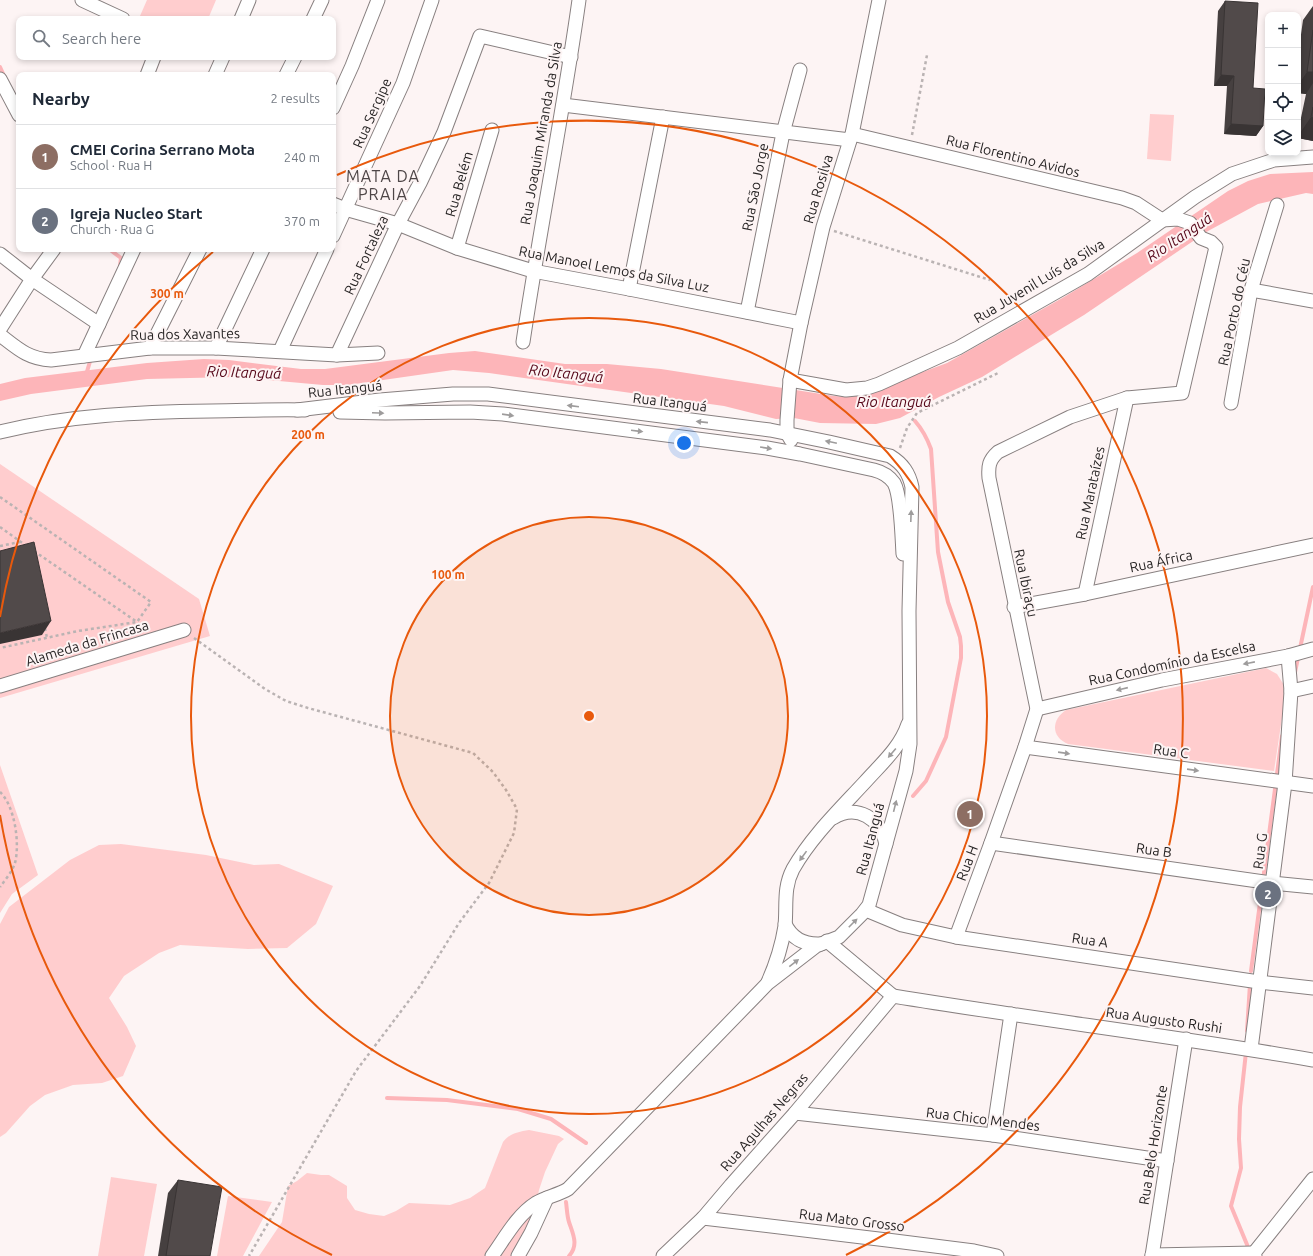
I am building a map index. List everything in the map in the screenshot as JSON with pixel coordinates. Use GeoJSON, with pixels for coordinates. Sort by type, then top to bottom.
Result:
{"type":"FeatureCollection","features":[{"type":"Feature","properties":{"kind":"street"},"geometry":{"type":"LineString","coordinates":[[82,0],[117,16]]}},
{"type":"Feature","properties":{"kind":"street"},"geometry":{"type":"LineString","coordinates":[[242,16],[249,0]]}},
{"type":"Feature","properties":{"kind":"street"},"geometry":{"type":"LineString","coordinates":[[314,16],[322,0]]}},
{"type":"Feature","properties":{"kind":"street"},"geometry":{"type":"LineString","coordinates":[[336,101],[352,66],[378,0]]}},
{"type":"Feature","properties":{"kind":"street","name":"Rua Sergipe"},"geometry":{"type":"LineString","coordinates":[[336,230],[403,83],[432,0]]}},
{"type":"Feature","properties":{"kind":"street","name":"Rua Joaquim Miranda da Silva"},"geometry":{"type":"LineString","coordinates":[[523,342],[533,271],[563,105],[579,0]]}},
{"type":"Feature","properties":{"kind":"street","name":"Rua Rosilva"},"geometry":{"type":"LineString","coordinates":[[787,427],[790,383],[801,323],[823,227],[851,137],[879,0]]}},
{"type":"Feature","properties":{"kind":"street","name":"Rua Fortaleza"},"geometry":{"type":"LineString","coordinates":[[337,355],[398,224],[420,183],[444,132],[480,36],[571,57]]}},
{"type":"Feature","properties":{"kind":"street"},"geometry":{"type":"LineString","coordinates":[[148,72],[153,60]]}},
{"type":"Feature","properties":{"kind":"street"},"geometry":{"type":"LineString","coordinates":[[216,72],[222,60]]}},
{"type":"Feature","properties":{"kind":"street"},"geometry":{"type":"LineString","coordinates":[[288,72],[294,60]]}},
{"type":"Feature","properties":{"kind":"street","name":"Rua São Jorge"},"geometry":{"type":"LineString","coordinates":[[747,312],[782,133],[800,70]]}},
{"type":"Feature","properties":{"kind":"street"},"geometry":{"type":"LineString","coordinates":[[0,80],[16,102]]}},
{"type":"Feature","properties":{"kind":"street"},"geometry":{"type":"LineString","coordinates":[[0,96],[16,102]]}},
{"type":"Feature","properties":{"kind":"street","name":"Rua Florentino Avidos"},"geometry":{"type":"LineString","coordinates":[[563,105],[782,133],[851,137],[910,148],[1122,198],[1136,203],[1162,220]]}},
{"type":"Feature","properties":{"kind":"street"},"geometry":{"type":"LineString","coordinates":[[629,288],[663,118]]}},
{"type":"Feature","properties":{"kind":"street","name":"Rua Belém"},"geometry":{"type":"LineString","coordinates":[[457,248],[492,130]]}},
{"type":"Feature","properties":{"kind":"street","name":"Rua Juvenil Luís da Silva"},"geometry":{"type":"LineString","coordinates":[[790,383],[846,390],[856,390],[879,384],[958,348],[1088,274],[1195,197],[1232,174],[1274,160],[1313,157]]}},
{"type":"Feature","properties":{"kind":"street","name":"Rua Manoel Lemos da Silva Luz"},"geometry":{"type":"LineString","coordinates":[[336,205],[398,224],[457,248],[533,271],[629,288],[801,323]]}},
{"type":"Feature","properties":{"kind":"street","name":"Rua Porto do Céu"},"geometry":{"type":"LineString","coordinates":[[1231,403],[1252,290],[1277,205]]}},
{"type":"Feature","properties":{"kind":"street"},"geometry":{"type":"LineString","coordinates":[[1127,398],[1182,393],[1216,248],[1211,242],[1201,238],[1190,223],[1178,219],[1162,220]]}},
{"type":"Feature","properties":{"kind":"street"},"geometry":{"type":"LineString","coordinates":[[0,329],[32,278],[52,252]]}},
{"type":"Feature","properties":{"kind":"street"},"geometry":{"type":"LineString","coordinates":[[84,356],[133,252]]}},
{"type":"Feature","properties":{"kind":"street"},"geometry":{"type":"LineString","coordinates":[[150,348],[198,252]]}},
{"type":"Feature","properties":{"kind":"street"},"geometry":{"type":"LineString","coordinates":[[216,348],[261,252]]}},
{"type":"Feature","properties":{"kind":"street"},"geometry":{"type":"LineString","coordinates":[[280,351],[326,252]]}},
{"type":"Feature","properties":{"kind":"street"},"geometry":{"type":"LineString","coordinates":[[0,254],[99,324]]}},
{"type":"Feature","properties":{"kind":"street"},"geometry":{"type":"LineString","coordinates":[[1252,290],[1313,301]]}},
{"type":"Feature","properties":{"kind":"street","name":"Rua dos Xavantes"},"geometry":{"type":"LineString","coordinates":[[0,334],[22,352],[41,360],[150,348],[216,348],[337,355],[378,353]]}},
{"type":"Feature","properties":{"kind":"street","name":"Rua Itanguá"},"geometry":{"type":"LineString","coordinates":[[297,410],[380,400],[453,394],[480,394],[735,425],[787,427],[884,454],[897,460],[907,472],[912,487],[909,611],[909,757],[871,899],[866,910],[838,937],[824,942],[812,949],[768,983],[568,1189],[538,1202],[524,1212],[492,1256]]}},
{"type":"Feature","properties":{"kind":"street","name":"Rua Ibiraçu"},"geometry":{"type":"LineString","coordinates":[[1037,709],[1014,607],[989,478],[989,463],[992,457],[998,452],[1070,417],[1127,398]]}},
{"type":"Feature","properties":{"kind":"street","name":"Rua Marataízes"},"geometry":{"type":"LineString","coordinates":[[1085,594],[1127,398]]}},
{"type":"Feature","properties":{"kind":"street"},"geometry":{"type":"LineString","coordinates":[[0,432],[45,423],[104,415],[163,412],[297,410]]}},
{"type":"Feature","properties":{"kind":"street","name":"Rua Itanguá"},"geometry":{"type":"LineString","coordinates":[[297,410],[385,413],[488,412],[699,439],[800,454],[880,471],[894,483],[898,497],[909,611]]}},
{"type":"Feature","properties":{"kind":"street"},"geometry":{"type":"LineString","coordinates":[[787,427],[800,454]]}},
{"type":"Feature","properties":{"kind":"street","name":"Rua África"},"geometry":{"type":"LineString","coordinates":[[1014,607],[1085,594],[1313,545]]}},
{"type":"Feature","properties":{"kind":"street","name":"Alameda da Frincasa"},"geometry":{"type":"LineString","coordinates":[[0,686],[184,630]]}},
{"type":"Feature","properties":{"kind":"street","name":"Rua Condomínio da Escelsa"},"geometry":{"type":"LineString","coordinates":[[1037,709],[1162,680],[1313,650]]}},
{"type":"Feature","properties":{"kind":"street","name":"Rua G"},"geometry":{"type":"LineString","coordinates":[[1251,1049],[1285,783],[1291,691],[1288,656]]}},
{"type":"Feature","properties":{"kind":"street"},"geometry":{"type":"LineString","coordinates":[[1291,691],[1313,686]]}},
{"type":"Feature","properties":{"kind":"street","name":"Rua H"},"geometry":{"type":"LineString","coordinates":[[956,937],[991,843],[1037,709]]}},
{"type":"Feature","properties":{"kind":"street","name":"Rua Itanguá"},"geometry":{"type":"LineString","coordinates":[[768,983],[780,948],[785,924],[785,898],[788,880],[793,870],[826,824],[893,752],[903,737],[910,719]]}},
{"type":"Feature","properties":{"kind":"street","name":"Rua C"},"geometry":{"type":"LineString","coordinates":[[1025,747],[1313,786]]}},
{"type":"Feature","properties":{"kind":"street"},"geometry":{"type":"LineString","coordinates":[[826,824],[838,815],[854,812],[861,814],[868,817],[878,825],[882,831],[886,844]]}},
{"type":"Feature","properties":{"kind":"street","name":"Rua B"},"geometry":{"type":"LineString","coordinates":[[991,843],[1272,883],[1313,887]]}},
{"type":"Feature","properties":{"kind":"street","name":"Rua A"},"geometry":{"type":"LineString","coordinates":[[866,910],[902,925],[956,937],[1259,982],[1313,988]]}},
{"type":"Feature","properties":{"kind":"street"},"geometry":{"type":"LineString","coordinates":[[785,924],[788,930],[797,939],[808,944],[824,942],[889,1001]]}},
{"type":"Feature","properties":{"kind":"street","name":"Rua Augusto Rushi"},"geometry":{"type":"LineString","coordinates":[[889,1001],[1011,1014],[1186,1039],[1313,1060]]}},
{"type":"Feature","properties":{"kind":"street","name":"Rua Agulhas Negras"},"geometry":{"type":"LineString","coordinates":[[663,1256],[704,1218],[731,1184],[795,1112],[889,1001]]}},
{"type":"Feature","properties":{"kind":"street"},"geometry":{"type":"LineString","coordinates":[[993,1136],[1011,1014]]}},
{"type":"Feature","properties":{"kind":"street","name":"Rua Belo Horizonte"},"geometry":{"type":"LineString","coordinates":[[1186,1039],[1152,1256],[1255,1254]]}},
{"type":"Feature","properties":{"kind":"street","name":"Rua Chico Mendes"},"geometry":{"type":"LineString","coordinates":[[795,1112],[993,1136],[1167,1161]]}},
{"type":"Feature","properties":{"kind":"street"},"geometry":{"type":"LineString","coordinates":[[1255,1254],[1313,1179]]}},
{"type":"Feature","properties":{"kind":"street"},"geometry":{"type":"LineString","coordinates":[[518,1256],[531,1233],[547,1198]]}},
{"type":"Feature","properties":{"kind":"street","name":"Rua Mato Grosso"},"geometry":{"type":"LineString","coordinates":[[704,1218],[901,1242],[997,1256]]}},
{"type":"Feature","properties":{"kind":"path"},"geometry":{"type":"LineString","coordinates":[[910,148],[927,55]]}},
{"type":"Feature","properties":{"kind":"path"},"geometry":{"type":"LineString","coordinates":[[823,227],[990,280]]}},
{"type":"Feature","properties":{"kind":"path"},"geometry":{"type":"LineString","coordinates":[[897,460],[907,428],[917,413],[998,372]]}},
{"type":"Feature","properties":{"kind":"path"},"geometry":{"type":"LineString","coordinates":[[0,497],[151,602],[137,622],[0,648]]}},
{"type":"Feature","properties":{"kind":"path"},"geometry":{"type":"LineString","coordinates":[[0,527],[137,622]]}},
{"type":"Feature","properties":{"kind":"path"},"geometry":{"type":"LineString","coordinates":[[0,546],[21,541]]}},
{"type":"Feature","properties":{"kind":"path"},"geometry":{"type":"LineString","coordinates":[[25,544],[27,552]]}},
{"type":"Feature","properties":{"kind":"path"},"geometry":{"type":"LineString","coordinates":[[43,622],[47,638]]}},
{"type":"Feature","properties":{"kind":"path"},"geometry":{"type":"LineString","coordinates":[[184,630],[265,689],[286,700],[308,708],[473,754],[492,772],[506,790],[517,809],[514,833],[489,883],[459,923],[420,986],[356,1071],[249,1256]]}},
{"type":"Feature","properties":{"kind":"path"},"geometry":{"type":"LineString","coordinates":[[0,792],[6,800],[13,818],[17,839],[17,850],[14,865],[0,887]]}},
{"type":"Feature","properties":{"kind":"shaded area"},"geometry":{"type":"Polygon","coordinates":[[[147,0],[216,0],[209,16],[140,16],[147,0]]]}},
{"type":"Feature","properties":{"kind":"shaded area"},"geometry":{"type":"Polygon","coordinates":[[[1150,114],[1174,115],[1171,161],[1147,159],[1150,114]]]}},
{"type":"Feature","properties":{"kind":"shaded area"},"geometry":{"type":"Polygon","coordinates":[[[0,464],[199,599],[210,636],[0,698],[0,464]]]}},
{"type":"Feature","properties":{"kind":"shaded area"},"geometry":{"type":"Polygon","coordinates":[[[1266,668],[1277,674],[1284,685],[1285,698],[1274,771],[1068,744],[1062,741],[1056,733],[1056,723],[1061,714],[1066,710],[1266,668]]]}},
{"type":"Feature","properties":{"kind":"shaded area"},"geometry":{"type":"Polygon","coordinates":[[[0,765],[38,875],[12,894],[0,913],[0,765]]]}},
{"type":"Feature","properties":{"kind":"shaded area"},"geometry":{"type":"Polygon","coordinates":[[[121,844],[206,855],[254,865],[279,864],[333,886],[316,924],[287,948],[248,949],[180,945],[159,953],[124,976],[109,998],[127,1027],[136,1046],[123,1076],[102,1083],[73,1085],[45,1095],[30,1106],[6,1133],[0,1137],[0,924],[9,907],[70,860],[99,845],[121,844]]]}},
{"type":"Feature","properties":{"kind":"shaded area"},"geometry":{"type":"Polygon","coordinates":[[[529,1130],[559,1136],[564,1139],[558,1144],[545,1172],[539,1190],[532,1224],[520,1256],[259,1256],[282,1222],[288,1186],[307,1173],[329,1175],[347,1186],[347,1198],[355,1210],[369,1214],[384,1216],[409,1203],[450,1205],[470,1198],[485,1188],[503,1142],[511,1135],[529,1130]]]}},
{"type":"Feature","properties":{"kind":"shaded area"},"geometry":{"type":"Polygon","coordinates":[[[111,1177],[157,1184],[144,1256],[98,1256],[111,1177]]]}},
{"type":"Feature","properties":{"kind":"shaded area"},"geometry":{"type":"Polygon","coordinates":[[[228,1196],[272,1202],[243,1256],[217,1256],[228,1196]]]}},
{"type":"Feature","properties":{"kind":"water","name":"Rio Itanguá"},"geometry":{"type":"Polygon","coordinates":[[[1313,172],[1313,194],[1306,193],[1258,204],[1208,231],[1084,315],[982,377],[939,397],[900,418],[876,424],[820,423],[794,418],[776,419],[724,406],[489,373],[453,370],[348,385],[323,385],[233,377],[147,379],[31,394],[0,401],[0,384],[25,378],[147,363],[204,359],[229,360],[301,369],[325,369],[475,351],[565,364],[607,364],[661,369],[834,396],[849,397],[861,395],[947,363],[1064,297],[1137,253],[1228,191],[1248,181],[1270,174],[1313,172]]]}},
{"type":"Feature","properties":{"kind":"building"},"geometry":{"type":"Polygon","coordinates":[[[1225,1],[1258,3],[1253,88],[1265,89],[1263,126],[1231,124],[1234,76],[1221,75],[1225,1]]]}},
{"type":"Feature","properties":{"kind":"building"},"geometry":{"type":"Polygon","coordinates":[[[1313,30],[1313,72],[1307,72],[1313,30]]]}},
{"type":"Feature","properties":{"kind":"building"},"geometry":{"type":"Polygon","coordinates":[[[1313,107],[1313,118],[1311,117],[1313,107]]]}},
{"type":"Feature","properties":{"kind":"building"},"geometry":{"type":"Polygon","coordinates":[[[34,542],[51,621],[0,633],[0,551],[34,542]]]}},
{"type":"Feature","properties":{"kind":"building"},"geometry":{"type":"Polygon","coordinates":[[[178,1180],[222,1187],[210,1256],[166,1256],[178,1180]]]}},
{"type":"Feature","properties":{"kind":"waterway"},"geometry":{"type":"LineString","coordinates":[[0,67],[5,78]]}},
{"type":"Feature","properties":{"kind":"waterway"},"geometry":{"type":"LineString","coordinates":[[113,252],[121,258],[120,266]]}},
{"type":"Feature","properties":{"kind":"waterway"},"geometry":{"type":"LineString","coordinates":[[86,375],[91,358]]}},
{"type":"Feature","properties":{"kind":"waterway"},"geometry":{"type":"LineString","coordinates":[[913,796],[926,781],[946,737],[961,658],[960,637],[948,602],[938,552],[931,449],[928,441],[915,421]]}},
{"type":"Feature","properties":{"kind":"waterway"},"geometry":{"type":"LineString","coordinates":[[1295,672],[1313,587]]}},
{"type":"Feature","properties":{"kind":"waterway"},"geometry":{"type":"LineString","coordinates":[[1251,971],[1282,736]]}},
{"type":"Feature","properties":{"kind":"waterway"},"geometry":{"type":"LineString","coordinates":[[1247,1031],[1250,984]]}},
{"type":"Feature","properties":{"kind":"waterway"},"geometry":{"type":"LineString","coordinates":[[1246,1052],[1240,1107],[1239,1139],[1241,1168],[1231,1206],[1248,1247]]}},
{"type":"Feature","properties":{"kind":"waterway"},"geometry":{"type":"LineString","coordinates":[[387,1098],[447,1100],[518,1109],[551,1119],[586,1143]]}},
{"type":"Feature","properties":{"kind":"waterway"},"geometry":{"type":"LineString","coordinates":[[566,1202],[568,1220],[574,1239],[574,1248],[569,1256]]}},
{"type":"Feature","properties":{"kind":"place","name":"CMEI Corina Serrano Mota"},"geometry":{"type":"Point","coordinates":[970,814]}},
{"type":"Feature","properties":{"kind":"place","name":"Igreja Nucleo Start"},"geometry":{"type":"Point","coordinates":[1268,894]}},
{"type":"Feature","properties":{"kind":"district","name":"MATA DA PRAIA"},"geometry":{"type":"Point","coordinates":[383,185]}}]}
